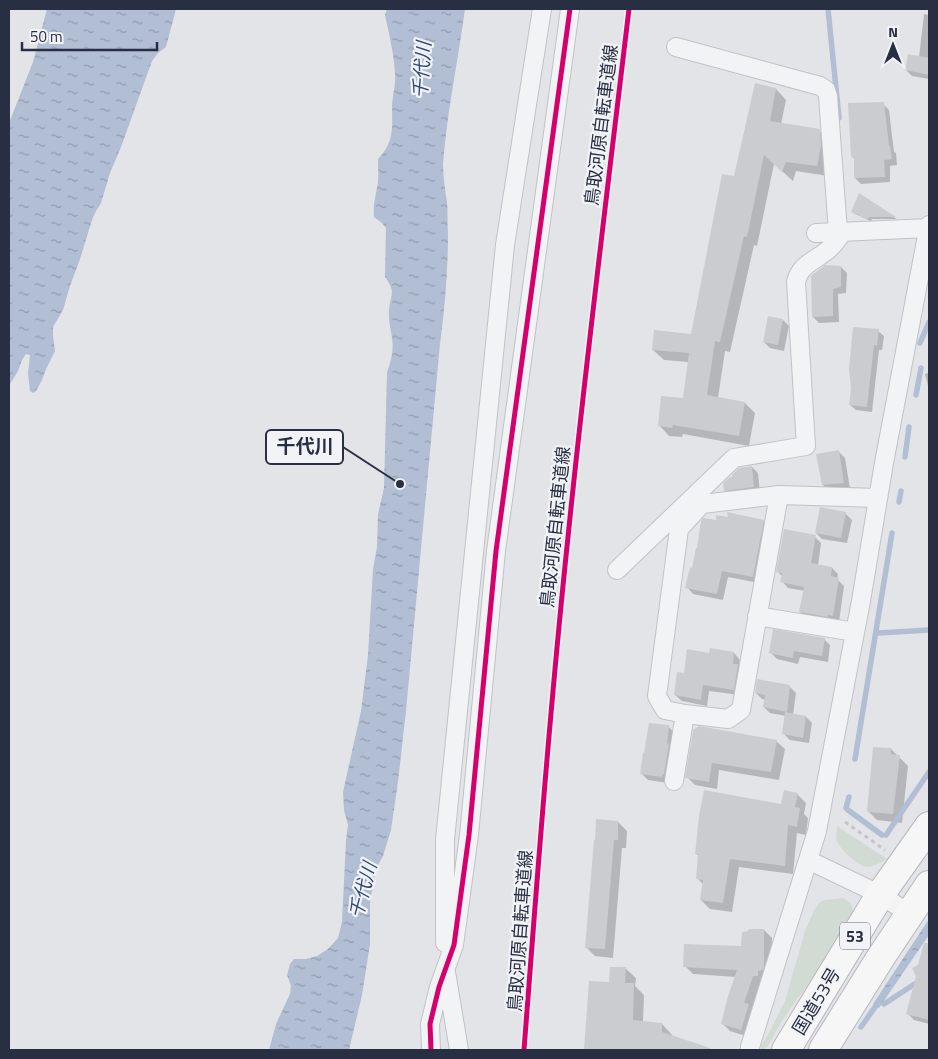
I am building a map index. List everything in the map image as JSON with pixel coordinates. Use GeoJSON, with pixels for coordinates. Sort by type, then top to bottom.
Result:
{"type":"FeatureCollection","features":[{"type":"Feature","properties":{"kind":"highway","name":"国道53号"},"geometry":{"type":"LineString","coordinates":[[786,1050],[880,895],[929,826]]}},
{"type":"Feature","properties":{"kind":"highway","name":"国道53号"},"geometry":{"type":"LineString","coordinates":[[824,1050],[881,957],[929,885]]}},
{"type":"Feature","properties":{"kind":"street"},"geometry":{"type":"LineString","coordinates":[[459,1050],[445,960],[446,840],[505,245],[542,9]]}},
{"type":"Feature","properties":{"kind":"street"},"geometry":{"type":"LineString","coordinates":[[431,1050],[430,1024],[439,987],[454,944],[469,835],[496,551],[570,9]]}},
{"type":"Feature","properties":{"kind":"street"},"geometry":{"type":"LineString","coordinates":[[617,570],[734,458],[806,446],[797,275],[801,269],[830,248],[841,232],[826,90],[820,86],[676,47]]}},
{"type":"Feature","properties":{"kind":"street"},"geometry":{"type":"LineString","coordinates":[[750,1050],[817,831],[929,227],[816,233]]}},
{"type":"Feature","properties":{"kind":"street"},"geometry":{"type":"LineString","coordinates":[[779,495],[741,710],[728,719],[665,710],[657,696],[680,529],[702,504],[779,495],[878,498]]}},
{"type":"Feature","properties":{"kind":"street"},"geometry":{"type":"LineString","coordinates":[[757,616],[855,632]]}},
{"type":"Feature","properties":{"kind":"street"},"geometry":{"type":"LineString","coordinates":[[674,781],[685,714]]}},
{"type":"Feature","properties":{"kind":"street"},"geometry":{"type":"LineString","coordinates":[[808,860],[880,895],[910,914]]}},
{"type":"Feature","properties":{"kind":"path"},"geometry":{"type":"LineString","coordinates":[[845,822],[890,853]]}},
{"type":"Feature","properties":{"kind":"shaded area"},"geometry":{"type":"Polygon","coordinates":[[[837,826],[887,859],[868,867],[859,864],[844,852],[838,842],[836,838],[837,826]]]}},
{"type":"Feature","properties":{"kind":"shaded area"},"geometry":{"type":"Polygon","coordinates":[[[843,898],[851,904],[853,913],[809,984],[782,1021],[768,1046],[761,1049],[761,1045],[785,1001],[805,931],[814,910],[820,902],[843,898]]]}},
{"type":"Feature","properties":{"kind":"water"},"geometry":{"type":"Polygon","coordinates":[[[47,9],[176,9],[166,47],[152,61],[110,173],[101,203],[92,220],[63,310],[53,327],[55,351],[42,380],[33,393],[30,391],[28,373],[30,355],[26,354],[10,384],[9,394],[9,123],[33,62],[47,9]]]}},
{"type":"Feature","properties":{"kind":"water"},"geometry":{"type":"Polygon","coordinates":[[[387,9],[465,9],[443,164],[448,233],[446,288],[398,782],[391,830],[383,856],[375,871],[370,903],[370,944],[362,995],[349,1050],[269,1050],[276,1024],[290,994],[291,986],[287,975],[290,964],[294,959],[306,959],[317,956],[328,949],[338,938],[342,922],[348,825],[344,810],[343,792],[361,711],[368,655],[378,514],[384,488],[387,372],[393,347],[389,321],[392,291],[385,277],[386,228],[374,217],[374,202],[378,181],[378,159],[390,140],[395,81],[394,59],[385,15],[387,9]]]}},
{"type":"Feature","properties":{"kind":"water"},"geometry":{"type":"Polygon","coordinates":[[[929,919],[929,935],[879,1008],[873,1004],[929,919]]]}},
{"type":"Feature","properties":{"kind":"building"},"geometry":{"type":"Polygon","coordinates":[[[908,54],[929,58],[929,75],[905,70],[908,54]]]}},
{"type":"Feature","properties":{"kind":"building"},"geometry":{"type":"Polygon","coordinates":[[[755,83],[776,88],[770,121],[820,129],[821,146],[817,166],[786,162],[782,172],[764,155],[747,237],[744,236],[720,342],[715,341],[707,395],[745,402],[739,436],[673,425],[672,428],[658,426],[661,396],[683,398],[689,353],[652,350],[654,330],[691,334],[722,174],[734,176],[755,83]]]}},
{"type":"Feature","properties":{"kind":"building"},"geometry":{"type":"Polygon","coordinates":[[[884,102],[892,159],[884,160],[885,177],[854,178],[854,157],[851,157],[848,103],[884,102]]]}},
{"type":"Feature","properties":{"kind":"building"},"geometry":{"type":"Polygon","coordinates":[[[859,193],[896,217],[869,217],[868,219],[851,212],[859,193]]]}},
{"type":"Feature","properties":{"kind":"building"},"geometry":{"type":"Polygon","coordinates":[[[825,265],[841,266],[841,287],[833,289],[833,316],[812,317],[811,276],[825,265]]]}},
{"type":"Feature","properties":{"kind":"building"},"geometry":{"type":"Polygon","coordinates":[[[768,316],[783,319],[778,345],[763,342],[768,316]]]}},
{"type":"Feature","properties":{"kind":"building"},"geometry":{"type":"Polygon","coordinates":[[[853,327],[879,329],[877,346],[874,345],[867,407],[849,405],[851,389],[849,369],[853,327]]]}},
{"type":"Feature","properties":{"kind":"building"},"geometry":{"type":"Polygon","coordinates":[[[839,450],[844,483],[822,485],[816,454],[839,450]]]}},
{"type":"Feature","properties":{"kind":"building"},"geometry":{"type":"Polygon","coordinates":[[[752,466],[754,487],[724,491],[723,483],[732,477],[739,468],[752,466]]]}},
{"type":"Feature","properties":{"kind":"building"},"geometry":{"type":"Polygon","coordinates":[[[820,507],[846,512],[841,538],[815,533],[820,507]]]}},
{"type":"Feature","properties":{"kind":"building"},"geometry":{"type":"Polygon","coordinates":[[[727,512],[764,520],[753,577],[722,571],[717,594],[685,588],[697,548],[701,521],[703,518],[716,520],[716,515],[728,517],[727,512]]]}},
{"type":"Feature","properties":{"kind":"building"},"geometry":{"type":"Polygon","coordinates":[[[784,529],[816,535],[811,563],[832,567],[831,576],[839,578],[833,616],[828,615],[828,617],[799,612],[804,587],[780,582],[782,573],[776,572],[784,529]]]}},
{"type":"Feature","properties":{"kind":"building"},"geometry":{"type":"Polygon","coordinates":[[[773,629],[825,638],[822,656],[794,651],[793,658],[769,653],[773,629]]]}},
{"type":"Feature","properties":{"kind":"building"},"geometry":{"type":"Polygon","coordinates":[[[710,648],[734,652],[733,664],[738,664],[734,690],[703,685],[701,700],[674,695],[677,672],[684,673],[687,649],[709,653],[710,648]]]}},
{"type":"Feature","properties":{"kind":"building"},"geometry":{"type":"Polygon","coordinates":[[[757,679],[790,685],[787,712],[763,707],[765,695],[755,693],[757,679]]]}},
{"type":"Feature","properties":{"kind":"building"},"geometry":{"type":"Polygon","coordinates":[[[785,712],[806,716],[803,738],[782,734],[785,712]]]}},
{"type":"Feature","properties":{"kind":"building"},"geometry":{"type":"Polygon","coordinates":[[[649,723],[669,725],[667,745],[669,743],[662,777],[640,774],[649,723]]]}},
{"type":"Feature","properties":{"kind":"building"},"geometry":{"type":"Polygon","coordinates":[[[699,726],[777,740],[771,772],[712,763],[709,782],[685,778],[693,730],[699,726]]]}},
{"type":"Feature","properties":{"kind":"building"},"geometry":{"type":"Polygon","coordinates":[[[873,747],[891,748],[891,754],[900,755],[893,814],[867,812],[873,747]]]}},
{"type":"Feature","properties":{"kind":"building"},"geometry":{"type":"Polygon","coordinates":[[[704,790],[781,804],[784,790],[798,793],[795,807],[800,808],[797,827],[788,825],[785,866],[730,859],[723,903],[700,900],[703,880],[696,879],[698,854],[695,854],[704,790]]]}},
{"type":"Feature","properties":{"kind":"building"},"geometry":{"type":"Polygon","coordinates":[[[596,819],[618,821],[618,840],[614,840],[605,949],[585,948],[596,819]]]}},
{"type":"Feature","properties":{"kind":"building"},"geometry":{"type":"Polygon","coordinates":[[[749,929],[764,929],[764,966],[763,970],[758,971],[758,976],[753,976],[744,1003],[749,1004],[741,1030],[721,1024],[737,970],[683,967],[684,944],[741,946],[742,932],[749,929]]]}},
{"type":"Feature","properties":{"kind":"building"},"geometry":{"type":"Polygon","coordinates":[[[924,943],[929,943],[929,1020],[906,1014],[916,976],[912,968],[918,965],[924,943]]]}},
{"type":"Feature","properties":{"kind":"building"},"geometry":{"type":"Polygon","coordinates":[[[610,967],[626,967],[625,983],[634,983],[633,1020],[662,1023],[662,1032],[710,1048],[710,1050],[584,1050],[589,981],[609,982],[610,967]]]}},
{"type":"Feature","properties":{"kind":"waterway"},"geometry":{"type":"LineString","coordinates":[[828,9],[839,118]]}},
{"type":"Feature","properties":{"kind":"waterway"},"geometry":{"type":"LineString","coordinates":[[920,343],[929,322]]}},
{"type":"Feature","properties":{"kind":"waterway"},"geometry":{"type":"LineString","coordinates":[[916,395],[921,368]]}},
{"type":"Feature","properties":{"kind":"waterway"},"geometry":{"type":"LineString","coordinates":[[905,457],[909,427]]}},
{"type":"Feature","properties":{"kind":"waterway"},"geometry":{"type":"LineString","coordinates":[[899,502],[901,491]]}},
{"type":"Feature","properties":{"kind":"waterway"},"geometry":{"type":"LineString","coordinates":[[855,759],[892,533]]}},
{"type":"Feature","properties":{"kind":"waterway"},"geometry":{"type":"LineString","coordinates":[[878,633],[929,630]]}},
{"type":"Feature","properties":{"kind":"waterway"},"geometry":{"type":"LineString","coordinates":[[886,835],[929,772]]}},
{"type":"Feature","properties":{"kind":"waterway"},"geometry":{"type":"LineString","coordinates":[[846,808],[849,797]]}},
{"type":"Feature","properties":{"kind":"waterway"},"geometry":{"type":"LineString","coordinates":[[848,810],[882,835]]}},
{"type":"Feature","properties":{"kind":"waterway"},"geometry":{"type":"LineString","coordinates":[[884,1004],[929,977]]}},
{"type":"Feature","properties":{"kind":"waterway"},"geometry":{"type":"LineString","coordinates":[[861,1027],[880,1000]]}},
{"type":"Feature","properties":{"kind":"cycle path"},"geometry":{"type":"LineString","coordinates":[[431,1050],[430,1024],[439,987],[454,945],[469,835],[496,551],[570,9]]}},
{"type":"Feature","properties":{"kind":"cycle path","name":"鳥取河原自転車道線"},"geometry":{"type":"LineString","coordinates":[[524,1050],[561,601],[629,9]]}},
{"type":"Feature","properties":{"kind":"place","name":"千代川"},"geometry":{"type":"Point","coordinates":[400,484]}}]}
